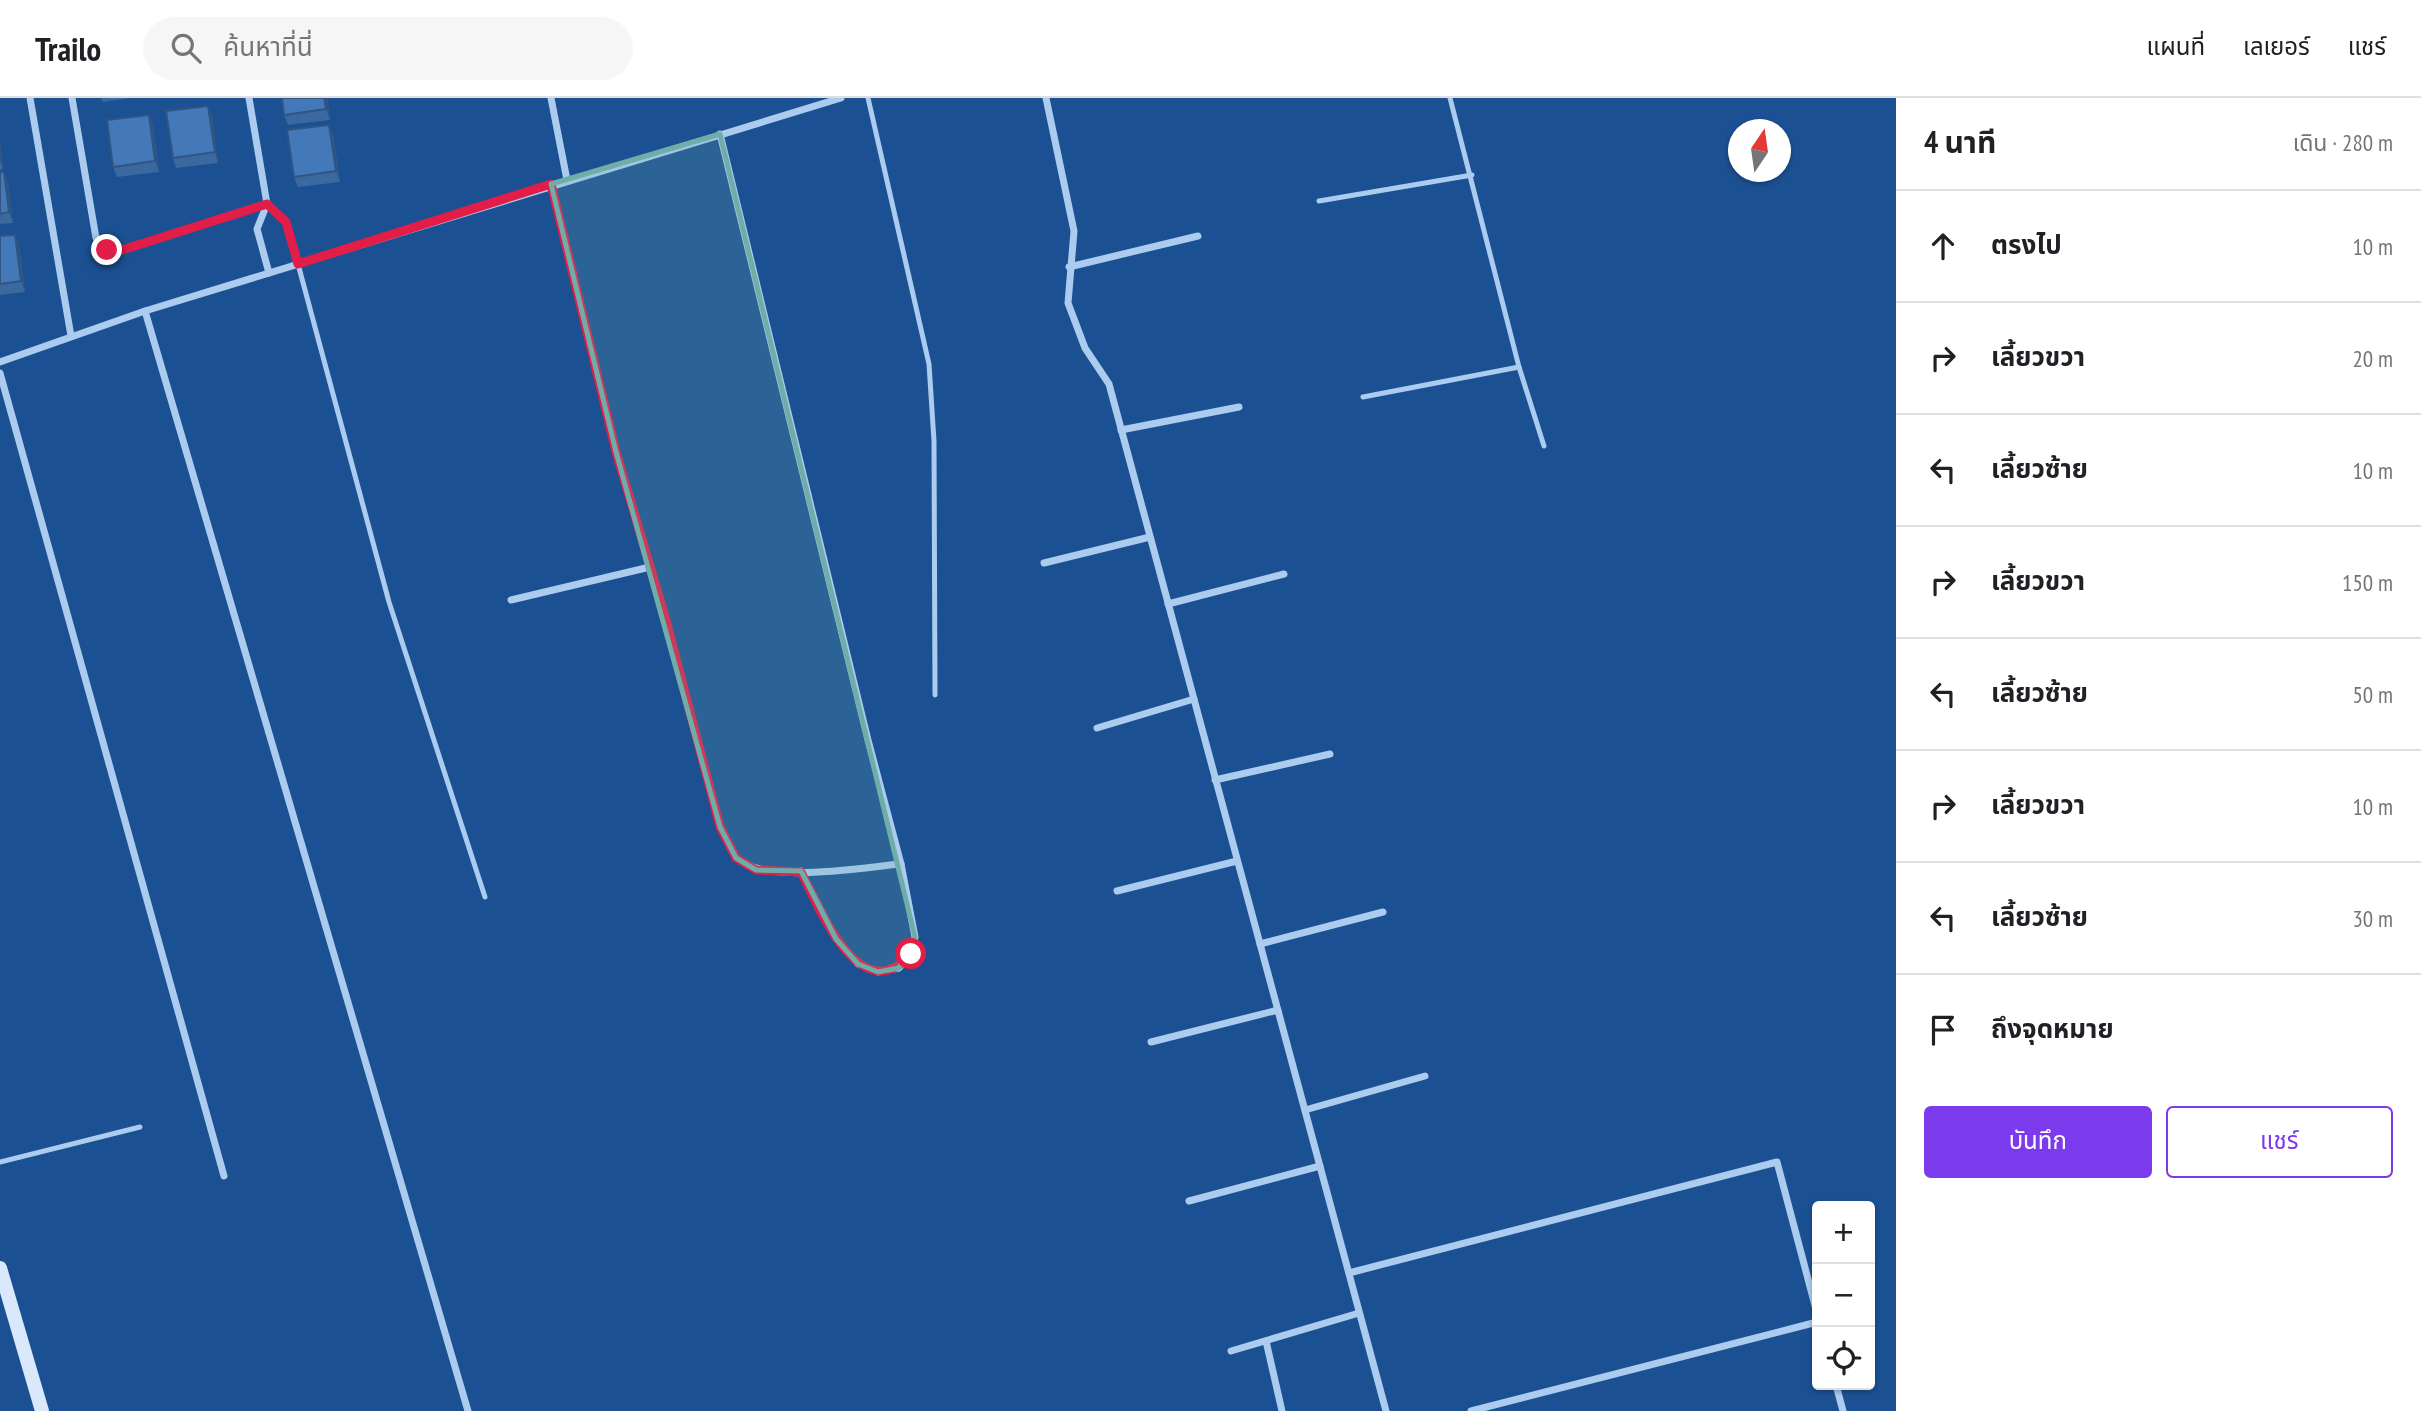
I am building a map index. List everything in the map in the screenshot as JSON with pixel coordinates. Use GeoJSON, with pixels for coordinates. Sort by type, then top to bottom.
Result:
{"type":"FeatureCollection","features":[{"type":"Feature","properties":{"kind":"street"},"geometry":{"type":"LineString","coordinates":[[30,98],[71,336]]}},
{"type":"Feature","properties":{"kind":"street"},"geometry":{"type":"LineString","coordinates":[[72,98],[96,238],[107,250],[122,250],[267,204]]}},
{"type":"Feature","properties":{"kind":"street"},"geometry":{"type":"LineString","coordinates":[[249,98],[267,204],[257,229],[270,273]]}},
{"type":"Feature","properties":{"kind":"street"},"geometry":{"type":"LineString","coordinates":[[551,98],[567,180]]}},
{"type":"Feature","properties":{"kind":"street"},"geometry":{"type":"LineString","coordinates":[[0,362],[145,311],[551,184],[841,98]]}},
{"type":"Feature","properties":{"kind":"street"},"geometry":{"type":"LineString","coordinates":[[1045,98],[1074,231],[1068,303],[1085,348],[1109,384],[1386,1411]]}},
{"type":"Feature","properties":{"kind":"street"},"geometry":{"type":"LineString","coordinates":[[720,134],[867,740],[901,864],[915,937],[911,954],[899,968],[878,972],[858,964],[836,939],[801,872]]}},
{"type":"Feature","properties":{"kind":"street"},"geometry":{"type":"LineString","coordinates":[[551,184],[616,452],[720,827],[736,858],[756,870],[801,872],[901,864]]}},
{"type":"Feature","properties":{"kind":"street"},"geometry":{"type":"LineString","coordinates":[[267,204],[286,222],[298,264]]}},
{"type":"Feature","properties":{"kind":"street"},"geometry":{"type":"LineString","coordinates":[[1069,267],[1198,236]]}},
{"type":"Feature","properties":{"kind":"street"},"geometry":{"type":"LineString","coordinates":[[145,311],[468,1411]]}},
{"type":"Feature","properties":{"kind":"street"},"geometry":{"type":"LineString","coordinates":[[0,373],[224,1176]]}},
{"type":"Feature","properties":{"kind":"street"},"geometry":{"type":"LineString","coordinates":[[1121,430],[1239,407]]}},
{"type":"Feature","properties":{"kind":"street"},"geometry":{"type":"LineString","coordinates":[[1044,563],[1150,537]]}},
{"type":"Feature","properties":{"kind":"street"},"geometry":{"type":"LineString","coordinates":[[511,600],[650,567]]}},
{"type":"Feature","properties":{"kind":"street"},"geometry":{"type":"LineString","coordinates":[[1168,604],[1284,574]]}},
{"type":"Feature","properties":{"kind":"street"},"geometry":{"type":"LineString","coordinates":[[1097,728],[1194,699]]}},
{"type":"Feature","properties":{"kind":"street"},"geometry":{"type":"LineString","coordinates":[[1215,780],[1330,754]]}},
{"type":"Feature","properties":{"kind":"street"},"geometry":{"type":"LineString","coordinates":[[1117,891],[1237,861]]}},
{"type":"Feature","properties":{"kind":"street"},"geometry":{"type":"LineString","coordinates":[[1260,944],[1383,912]]}},
{"type":"Feature","properties":{"kind":"street"},"geometry":{"type":"LineString","coordinates":[[1152,1042],[1278,1010]]}},
{"type":"Feature","properties":{"kind":"street"},"geometry":{"type":"LineString","coordinates":[[1305,1110],[1425,1076]]}},
{"type":"Feature","properties":{"kind":"street"},"geometry":{"type":"LineString","coordinates":[[1349,1273],[1777,1162],[1812,1294]]}},
{"type":"Feature","properties":{"kind":"street"},"geometry":{"type":"LineString","coordinates":[[1189,1201],[1320,1166]]}},
{"type":"Feature","properties":{"kind":"street"},"geometry":{"type":"LineString","coordinates":[[0,1268],[42,1411]]}},
{"type":"Feature","properties":{"kind":"street"},"geometry":{"type":"LineString","coordinates":[[1231,1351],[1359,1313]]}},
{"type":"Feature","properties":{"kind":"street"},"geometry":{"type":"LineString","coordinates":[[1471,1411],[1812,1323]]}},
{"type":"Feature","properties":{"kind":"street"},"geometry":{"type":"LineString","coordinates":[[1266,1341],[1282,1411]]}},
{"type":"Feature","properties":{"kind":"street"},"geometry":{"type":"LineString","coordinates":[[1837,1390],[1843,1411]]}},
{"type":"Feature","properties":{"kind":"lane"},"geometry":{"type":"LineString","coordinates":[[868,98],[929,364],[934,440],[934,695]]}},
{"type":"Feature","properties":{"kind":"lane"},"geometry":{"type":"LineString","coordinates":[[1450,98],[1472,174],[1519,367],[1544,446]]}},
{"type":"Feature","properties":{"kind":"lane"},"geometry":{"type":"LineString","coordinates":[[1319,201],[1472,174]]}},
{"type":"Feature","properties":{"kind":"lane"},"geometry":{"type":"LineString","coordinates":[[298,264],[389,603],[485,897]]}},
{"type":"Feature","properties":{"kind":"lane"},"geometry":{"type":"LineString","coordinates":[[1363,397],[1519,367]]}},
{"type":"Feature","properties":{"kind":"lane"},"geometry":{"type":"LineString","coordinates":[[0,1162],[140,1127]]}},
{"type":"Feature","properties":{"kind":"highlighted area"},"geometry":{"type":"Polygon","coordinates":[[[720,134],[915,937],[899,968],[878,972],[858,964],[836,939],[801,871],[756,870],[736,858],[720,827],[616,452],[551,184],[720,134]]]}},
{"type":"Feature","properties":{"kind":"building"},"geometry":{"type":"Polygon","coordinates":[[[282,98],[324,98],[326,109],[284,115],[282,98]]]}},
{"type":"Feature","properties":{"kind":"building"},"geometry":{"type":"Polygon","coordinates":[[[208,106],[215,152],[173,158],[166,111],[208,106]]]}},
{"type":"Feature","properties":{"kind":"building"},"geometry":{"type":"Polygon","coordinates":[[[149,115],[155,161],[113,167],[107,120],[149,115]]]}},
{"type":"Feature","properties":{"kind":"building"},"geometry":{"type":"Polygon","coordinates":[[[329,125],[336,171],[294,177],[287,130],[329,125]]]}},
{"type":"Feature","properties":{"kind":"building"},"geometry":{"type":"Polygon","coordinates":[[[0,172],[4,172],[9,212],[0,214],[0,172]]]}},
{"type":"Feature","properties":{"kind":"building"},"geometry":{"type":"Polygon","coordinates":[[[15,235],[21,281],[0,284],[0,236],[15,235]]]}},
{"type":"Feature","properties":{"kind":"route"},"geometry":{"type":"LineString","coordinates":[[107,250],[122,250],[267,204],[286,222],[298,264],[551,184],[616,452],[666,620],[720,827],[736,858],[756,870],[801,872],[836,939],[858,964],[878,972],[899,968],[911,954]]}}]}
